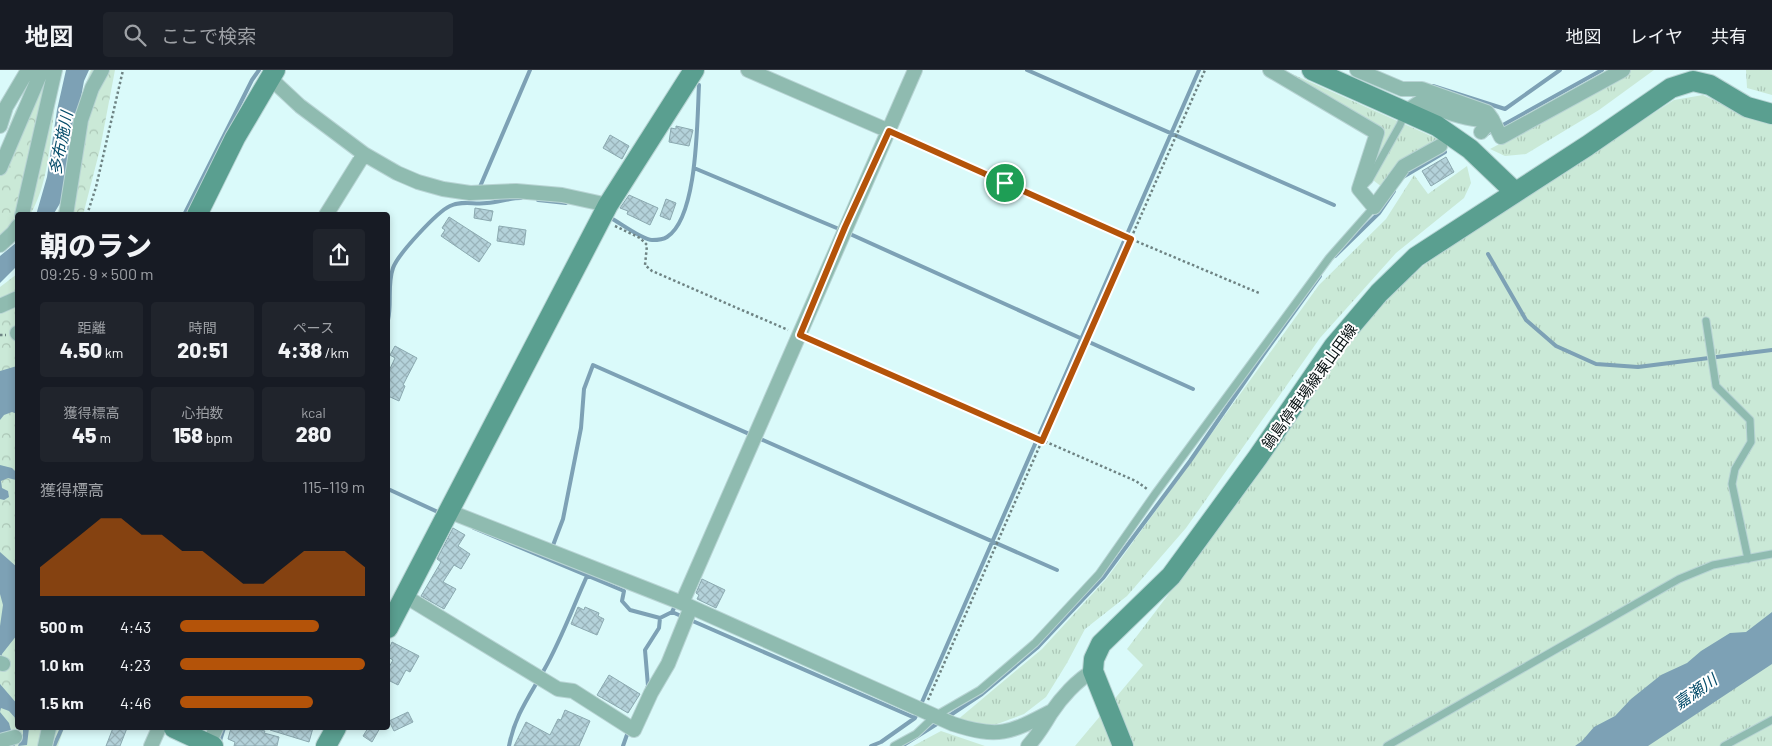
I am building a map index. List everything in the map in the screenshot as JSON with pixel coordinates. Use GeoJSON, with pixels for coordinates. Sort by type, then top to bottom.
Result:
{"type":"FeatureCollection","features":[{"type":"Feature","properties":{"kind":"street"},"geometry":{"type":"LineString","coordinates":[[0,126],[6,107],[28,70]]}},
{"type":"Feature","properties":{"kind":"street"},"geometry":{"type":"LineString","coordinates":[[0,168],[42,70]]}},
{"type":"Feature","properties":{"kind":"street"},"geometry":{"type":"LineString","coordinates":[[23,212],[55,70]]}},
{"type":"Feature","properties":{"kind":"street"},"geometry":{"type":"LineString","coordinates":[[66,212],[81,120],[92,88],[102,70]]}},
{"type":"Feature","properties":{"kind":"street"},"geometry":{"type":"LineString","coordinates":[[390,618],[395,593],[446,515],[604,212],[694,70]]}},
{"type":"Feature","properties":{"kind":"street"},"geometry":{"type":"LineString","coordinates":[[748,70],[884,129]]}},
{"type":"Feature","properties":{"kind":"street"},"geometry":{"type":"LineString","coordinates":[[395,593],[413,601],[558,689],[573,691],[630,728],[668,664],[684,609],[755,437],[794,333],[844,231],[884,129],[915,70]]}},
{"type":"Feature","properties":{"kind":"street"},"geometry":{"type":"LineString","coordinates":[[1270,70],[1377,133],[1359,189],[1374,207],[1404,166],[1440,146]]}},
{"type":"Feature","properties":{"kind":"street"},"geometry":{"type":"LineString","coordinates":[[1312,70],[1437,126],[1470,149],[1515,192]]}},
{"type":"Feature","properties":{"kind":"street"},"geometry":{"type":"LineString","coordinates":[[1357,70],[1402,89],[1422,90],[1487,112],[1501,137],[1623,70]]}},
{"type":"Feature","properties":{"kind":"street"},"geometry":{"type":"LineString","coordinates":[[198,212],[235,138],[272,74],[300,106],[364,154],[397,173],[418,182],[443,189],[470,193],[516,191],[562,194],[604,212]]}},
{"type":"Feature","properties":{"kind":"street","name":"鍋島停車場線東山田線"},"geometry":{"type":"LineString","coordinates":[[1096,677],[1094,659],[1101,644],[1171,576],[1258,457],[1334,346],[1379,293],[1416,257],[1587,146],[1670,88],[1697,76],[1710,86],[1747,107],[1772,114]]}},
{"type":"Feature","properties":{"kind":"street"},"geometry":{"type":"LineString","coordinates":[[1405,112],[1420,102],[1482,121],[1493,121]]}},
{"type":"Feature","properties":{"kind":"street"},"geometry":{"type":"LineString","coordinates":[[1481,132],[1493,121]]}},
{"type":"Feature","properties":{"kind":"street"},"geometry":{"type":"LineString","coordinates":[[328,212],[364,154]]}},
{"type":"Feature","properties":{"kind":"street"},"geometry":{"type":"LineString","coordinates":[[0,245],[15,231]]}},
{"type":"Feature","properties":{"kind":"street"},"geometry":{"type":"LineString","coordinates":[[0,306],[15,299]]}},
{"type":"Feature","properties":{"kind":"street"},"geometry":{"type":"LineString","coordinates":[[446,515],[489,528],[552,551],[953,724],[985,733],[1001,733],[1024,726],[1052,711]]}},
{"type":"Feature","properties":{"kind":"street"},"geometry":{"type":"LineString","coordinates":[[1028,746],[1044,726],[1052,711],[1085,676],[1096,677],[1123,746]]}},
{"type":"Feature","properties":{"kind":"street"},"geometry":{"type":"LineString","coordinates":[[45,746],[49,730]]}},
{"type":"Feature","properties":{"kind":"street"},"geometry":{"type":"LineString","coordinates":[[151,746],[158,730]]}},
{"type":"Feature","properties":{"kind":"street"},"geometry":{"type":"LineString","coordinates":[[181,730],[213,739]]}},
{"type":"Feature","properties":{"kind":"street"},"geometry":{"type":"LineString","coordinates":[[326,746],[335,730]]}},
{"type":"Feature","properties":{"kind":"street"},"geometry":{"type":"LineString","coordinates":[[0,741],[15,737]]}},
{"type":"Feature","properties":{"kind":"lane"},"geometry":{"type":"LineString","coordinates":[[1359,189],[1369,180],[1400,125],[1405,112]]}},
{"type":"Feature","properties":{"kind":"lane"},"geometry":{"type":"LineString","coordinates":[[894,746],[916,734],[925,711],[980,690],[1035,643],[1099,574],[1155,494],[1329,258],[1374,207]]}},
{"type":"Feature","properties":{"kind":"lane"},"geometry":{"type":"LineString","coordinates":[[1706,321],[1716,386],[1750,420],[1751,442],[1735,470],[1732,484],[1748,559]]}},
{"type":"Feature","properties":{"kind":"lane"},"geometry":{"type":"LineString","coordinates":[[1387,746],[1679,579],[1713,565],[1772,554]]}},
{"type":"Feature","properties":{"kind":"lane"},"geometry":{"type":"LineString","coordinates":[[1724,746],[1772,720]]}},
{"type":"Feature","properties":{"kind":"path"},"geometry":{"type":"LineString","coordinates":[[88,212],[96,187],[118,84],[123,70]]}},
{"type":"Feature","properties":{"kind":"path"},"geometry":{"type":"LineString","coordinates":[[925,711],[993,549],[1205,70]]}},
{"type":"Feature","properties":{"kind":"path"},"geometry":{"type":"LineString","coordinates":[[884,129],[1131,239],[1259,293]]}},
{"type":"Feature","properties":{"kind":"path"},"geometry":{"type":"LineString","coordinates":[[604,212],[647,245],[646,265],[652,271],[1136,482],[1155,494]]}},
{"type":"Feature","properties":{"kind":"green space"},"geometry":{"type":"Polygon","coordinates":[[[36,70],[63,70],[57,91],[46,173],[39,195],[32,212],[15,212],[15,239],[0,253],[0,151],[13,116],[36,70]]]}},
{"type":"Feature","properties":{"kind":"green space"},"geometry":{"type":"Polygon","coordinates":[[[91,70],[115,70],[100,149],[84,212],[57,212],[64,203],[86,83],[91,70]]]}},
{"type":"Feature","properties":{"kind":"green space"},"geometry":{"type":"Polygon","coordinates":[[[1630,70],[1654,70],[1599,110],[1526,154],[1505,156],[1490,149],[1622,78],[1630,70]]]}},
{"type":"Feature","properties":{"kind":"green space"},"geometry":{"type":"Polygon","coordinates":[[[1746,70],[1772,70],[1772,95],[1747,88],[1746,70]]]}},
{"type":"Feature","properties":{"kind":"green space"},"geometry":{"type":"Polygon","coordinates":[[[1290,73],[1440,140],[1402,159],[1382,187],[1369,177],[1381,129],[1290,73]]]}},
{"type":"Feature","properties":{"kind":"green space"},"geometry":{"type":"Polygon","coordinates":[[[1703,95],[1754,119],[1772,122],[1772,746],[1075,746],[1143,665],[1127,649],[1196,558],[1326,373],[1385,299],[1439,252],[1674,100],[1703,95]]]}},
{"type":"Feature","properties":{"kind":"green space"},"geometry":{"type":"Polygon","coordinates":[[[1467,166],[1471,183],[1464,198],[1396,253],[1320,338],[1186,528],[1127,596],[1085,629],[1046,697],[1024,714],[992,726],[956,721],[1042,649],[1107,578],[1319,285],[1386,219],[1414,175],[1428,194],[1467,166]]]}},
{"type":"Feature","properties":{"kind":"green space"},"geometry":{"type":"Polygon","coordinates":[[[15,276],[15,730],[63,730],[58,746],[0,746],[0,287],[15,276]]]}},
{"type":"Feature","properties":{"kind":"green space"},"geometry":{"type":"Polygon","coordinates":[[[941,731],[985,746],[913,746],[941,731]]]}},
{"type":"Feature","properties":{"kind":"water","name":"多布施川"},"geometry":{"type":"Polygon","coordinates":[[[66,70],[89,70],[84,81],[62,200],[55,212],[37,212],[47,177],[57,110],[66,70]]]}},
{"type":"Feature","properties":{"kind":"water"},"geometry":{"type":"Polygon","coordinates":[[[15,244],[15,268],[0,283],[0,256],[15,244]]]}},
{"type":"Feature","properties":{"kind":"water"},"geometry":{"type":"Polygon","coordinates":[[[15,367],[15,413],[12,412],[4,415],[0,420],[0,371],[15,367]]]}},
{"type":"Feature","properties":{"kind":"water"},"geometry":{"type":"Polygon","coordinates":[[[0,465],[12,468],[15,471],[15,480],[8,478],[1,481],[2,488],[8,491],[9,497],[4,500],[0,499],[0,465]]]}},
{"type":"Feature","properties":{"kind":"water"},"geometry":{"type":"Polygon","coordinates":[[[0,552],[15,565],[15,638],[2,654],[0,663],[0,626],[3,605],[0,594],[0,552]]]}},
{"type":"Feature","properties":{"kind":"water","name":"嘉瀬川"},"geometry":{"type":"Polygon","coordinates":[[[1772,612],[1772,664],[1648,746],[1575,746],[1594,727],[1615,716],[1631,699],[1661,675],[1687,663],[1701,651],[1730,633],[1746,632],[1772,612]]]}},
{"type":"Feature","properties":{"kind":"water"},"geometry":{"type":"Polygon","coordinates":[[[0,684],[15,702],[15,718],[9,711],[1,708],[0,712],[0,684]]]}},
{"type":"Feature","properties":{"kind":"water"},"geometry":{"type":"Polygon","coordinates":[[[0,712],[9,723],[15,746],[1,746],[0,712]]]}},
{"type":"Feature","properties":{"kind":"water"},"geometry":{"type":"Polygon","coordinates":[[[23,730],[29,730],[27,745],[18,746],[23,730]]]}},
{"type":"Feature","properties":{"kind":"building"},"geometry":{"type":"Polygon","coordinates":[[[676,126],[693,130],[689,146],[669,142],[671,128],[676,129],[676,126]]]}},
{"type":"Feature","properties":{"kind":"building"},"geometry":{"type":"Polygon","coordinates":[[[610,135],[629,146],[622,159],[603,148],[610,135]]]}},
{"type":"Feature","properties":{"kind":"building"},"geometry":{"type":"Polygon","coordinates":[[[1446,157],[1454,172],[1431,186],[1422,171],[1446,157]]]}},
{"type":"Feature","properties":{"kind":"building"},"geometry":{"type":"Polygon","coordinates":[[[629,195],[658,208],[650,225],[627,214],[628,211],[620,208],[629,195]]]}},
{"type":"Feature","properties":{"kind":"building"},"geometry":{"type":"Polygon","coordinates":[[[666,199],[676,203],[670,220],[660,216],[666,199]]]}},
{"type":"Feature","properties":{"kind":"building"},"geometry":{"type":"Polygon","coordinates":[[[475,208],[493,211],[491,221],[474,218],[475,208]]]}},
{"type":"Feature","properties":{"kind":"building"},"geometry":{"type":"Polygon","coordinates":[[[449,217],[491,244],[479,262],[441,236],[445,230],[442,228],[449,217]]]}},
{"type":"Feature","properties":{"kind":"building"},"geometry":{"type":"Polygon","coordinates":[[[499,226],[526,230],[524,245],[497,241],[499,226]]]}},
{"type":"Feature","properties":{"kind":"building"},"geometry":{"type":"Polygon","coordinates":[[[395,346],[417,358],[403,385],[405,386],[399,401],[390,397],[390,369],[395,358],[390,355],[395,346]]]}},
{"type":"Feature","properties":{"kind":"building"},"geometry":{"type":"Polygon","coordinates":[[[453,528],[465,535],[458,546],[470,554],[461,569],[454,565],[443,582],[456,589],[444,609],[421,596],[441,562],[437,559],[453,528]]]}},
{"type":"Feature","properties":{"kind":"building"},"geometry":{"type":"Polygon","coordinates":[[[702,579],[725,590],[716,608],[697,599],[699,595],[696,593],[702,579]]]}},
{"type":"Feature","properties":{"kind":"building"},"geometry":{"type":"Polygon","coordinates":[[[578,607],[584,610],[585,607],[599,613],[598,616],[604,619],[597,635],[571,624],[578,607]]]}},
{"type":"Feature","properties":{"kind":"building"},"geometry":{"type":"Polygon","coordinates":[[[392,642],[419,656],[410,672],[406,670],[398,685],[390,681],[390,665],[393,660],[390,658],[392,642]]]}},
{"type":"Feature","properties":{"kind":"building"},"geometry":{"type":"Polygon","coordinates":[[[609,675],[640,694],[628,713],[597,695],[609,675]]]}},
{"type":"Feature","properties":{"kind":"building"},"geometry":{"type":"Polygon","coordinates":[[[565,710],[590,721],[579,746],[514,746],[526,722],[550,735],[558,719],[561,720],[565,710]]]}},
{"type":"Feature","properties":{"kind":"building"},"geometry":{"type":"Polygon","coordinates":[[[408,712],[413,722],[394,731],[390,721],[408,712]]]}},
{"type":"Feature","properties":{"kind":"building"},"geometry":{"type":"Polygon","coordinates":[[[112,730],[126,730],[120,746],[106,746],[112,730]]]}},
{"type":"Feature","properties":{"kind":"building"},"geometry":{"type":"Polygon","coordinates":[[[230,730],[261,730],[265,731],[264,733],[279,737],[277,746],[234,746],[235,742],[228,739],[230,730]]]}},
{"type":"Feature","properties":{"kind":"building"},"geometry":{"type":"Polygon","coordinates":[[[270,730],[312,730],[309,742],[270,730]]]}},
{"type":"Feature","properties":{"kind":"building"},"geometry":{"type":"Polygon","coordinates":[[[367,730],[379,730],[372,742],[363,736],[367,730]]]}},
{"type":"Feature","properties":{"kind":"waterway"},"geometry":{"type":"LineString","coordinates":[[186,212],[252,80],[259,70]]}},
{"type":"Feature","properties":{"kind":"waterway"},"geometry":{"type":"LineString","coordinates":[[479,189],[530,70]]}},
{"type":"Feature","properties":{"kind":"waterway"},"geometry":{"type":"LineString","coordinates":[[1027,70],[1334,205]]}},
{"type":"Feature","properties":{"kind":"waterway"},"geometry":{"type":"LineString","coordinates":[[672,612],[915,718],[1199,70]]}},
{"type":"Feature","properties":{"kind":"waterway"},"geometry":{"type":"LineString","coordinates":[[1433,86],[1505,109],[1560,70]]}},
{"type":"Feature","properties":{"kind":"waterway"},"geometry":{"type":"LineString","coordinates":[[1485,135],[1602,70]]}},
{"type":"Feature","properties":{"kind":"waterway"},"geometry":{"type":"LineString","coordinates":[[611,218],[637,234],[652,240],[667,237],[677,226],[685,210],[694,167],[699,85]]}},
{"type":"Feature","properties":{"kind":"waterway"},"geometry":{"type":"LineString","coordinates":[[1403,177],[1445,152]]}},
{"type":"Feature","properties":{"kind":"waterway"},"geometry":{"type":"LineString","coordinates":[[694,168],[839,229],[1193,389]]}},
{"type":"Feature","properties":{"kind":"waterway"},"geometry":{"type":"LineString","coordinates":[[1335,256],[1379,213],[1394,191]]}},
{"type":"Feature","properties":{"kind":"waterway"},"geometry":{"type":"LineString","coordinates":[[390,281],[396,262],[410,244],[436,216],[450,206],[521,198]]}},
{"type":"Feature","properties":{"kind":"waterway"},"geometry":{"type":"LineString","coordinates":[[538,200],[566,203]]}},
{"type":"Feature","properties":{"kind":"waterway"},"geometry":{"type":"LineString","coordinates":[[1488,254],[1526,320],[1556,346],[1596,364],[1638,367],[1772,350]]}},
{"type":"Feature","properties":{"kind":"waterway"},"geometry":{"type":"LineString","coordinates":[[946,718],[982,694],[1038,647],[1103,578],[1190,461],[1320,276]]}},
{"type":"Feature","properties":{"kind":"waterway"},"geometry":{"type":"LineString","coordinates":[[390,281],[390,307]]}},
{"type":"Feature","properties":{"kind":"waterway"},"geometry":{"type":"LineString","coordinates":[[552,548],[563,519],[581,428],[584,389],[593,365],[1057,570]]}},
{"type":"Feature","properties":{"kind":"waterway"},"geometry":{"type":"LineString","coordinates":[[390,490],[440,513]]}},
{"type":"Feature","properties":{"kind":"waterway"},"geometry":{"type":"LineString","coordinates":[[474,528],[624,591],[622,601],[630,610],[660,618]]}},
{"type":"Feature","properties":{"kind":"waterway"},"geometry":{"type":"LineString","coordinates":[[509,746],[519,715],[556,647],[587,576]]}},
{"type":"Feature","properties":{"kind":"waterway"},"geometry":{"type":"LineString","coordinates":[[647,689],[645,650],[659,628],[660,618],[672,612],[676,604]]}},
{"type":"Feature","properties":{"kind":"waterway"},"geometry":{"type":"LineString","coordinates":[[871,746],[881,742],[915,718]]}},
{"type":"Feature","properties":{"kind":"waterway"},"geometry":{"type":"LineString","coordinates":[[902,746],[940,722]]}},
{"type":"Feature","properties":{"kind":"waterway"},"geometry":{"type":"LineString","coordinates":[[623,746],[629,729]]}},
{"type":"Feature","properties":{"kind":"waterway"},"geometry":{"type":"LineString","coordinates":[[54,746],[61,730]]}},
{"type":"Feature","properties":{"kind":"waterway"},"geometry":{"type":"LineString","coordinates":[[219,744],[223,730]]}},
{"type":"Feature","properties":{"kind":"route"},"geometry":{"type":"LineString","coordinates":[[889,131],[1005,183],[1131,239],[1042,441],[800,335],[845,227],[889,131]]}}]}
